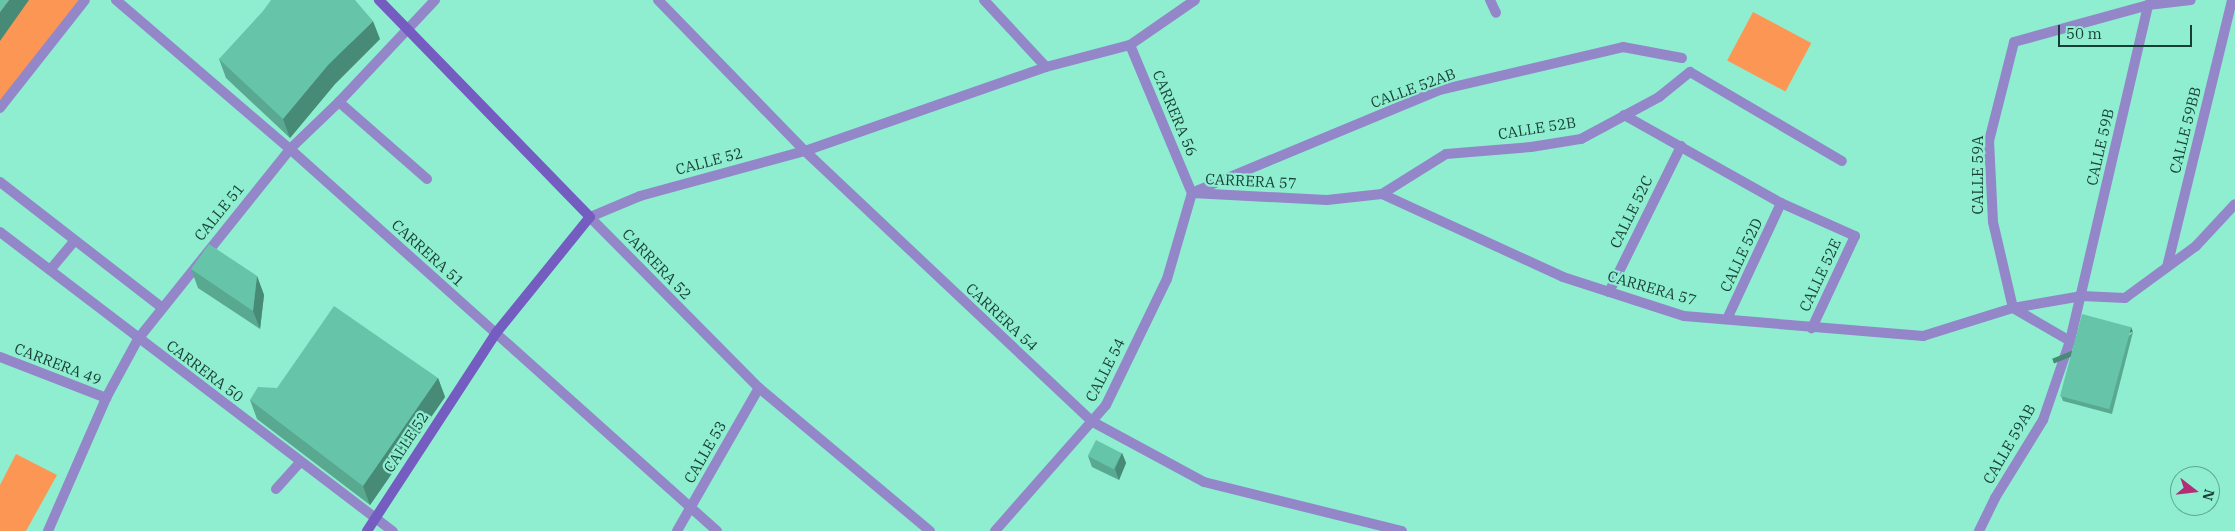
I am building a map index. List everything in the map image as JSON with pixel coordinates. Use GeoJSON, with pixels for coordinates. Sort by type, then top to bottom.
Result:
{"type":"FeatureCollection","features":[{"type":"Feature","properties":{"kind":"street"},"geometry":{"type":"LineString","coordinates":[[0,108],[84,0]]}},
{"type":"Feature","properties":{"kind":"street","name":"CARRERA 51"},"geometry":{"type":"LineString","coordinates":[[116,0],[290,149],[689,509],[717,531]]}},
{"type":"Feature","properties":{"kind":"street","name":"CARRERA 52"},"geometry":{"type":"LineString","coordinates":[[379,0],[759,388],[930,531]]}},
{"type":"Feature","properties":{"kind":"street","name":"CALLE 51"},"geometry":{"type":"LineString","coordinates":[[48,531],[106,398],[138,339],[161,307],[290,149],[339,102],[434,0]]}},
{"type":"Feature","properties":{"kind":"street","name":"CARRERA 54"},"geometry":{"type":"LineString","coordinates":[[658,0],[805,151],[1093,422],[1204,482],[1402,531]]}},
{"type":"Feature","properties":{"kind":"street"},"geometry":{"type":"LineString","coordinates":[[984,0],[1046,67]]}},
{"type":"Feature","properties":{"kind":"street","name":"CALLE 52"},"geometry":{"type":"LineString","coordinates":[[366,531],[496,333],[590,217],[640,196],[805,151],[1046,67],[1130,45],[1195,0]]}},
{"type":"Feature","properties":{"kind":"street"},"geometry":{"type":"LineString","coordinates":[[1490,0],[1496,13]]}},
{"type":"Feature","properties":{"kind":"street"},"geometry":{"type":"LineString","coordinates":[[2148,5],[2191,0]]}},
{"type":"Feature","properties":{"kind":"street","name":"CALLE 59BB"},"geometry":{"type":"LineString","coordinates":[[2167,267],[2232,0]]}},
{"type":"Feature","properties":{"kind":"street","name":"CALLE 59A"},"geometry":{"type":"LineString","coordinates":[[2013,308],[1993,222],[1989,141],[2014,42],[2148,5]]}},
{"type":"Feature","properties":{"kind":"street","name":"CALLE 59B"},"geometry":{"type":"LineString","coordinates":[[2082,296],[2148,5]]}},
{"type":"Feature","properties":{"kind":"street","name":"CARRERA 56"},"geometry":{"type":"LineString","coordinates":[[1130,45],[1192,193]]}},
{"type":"Feature","properties":{"kind":"street","name":"CALLE 52AB"},"geometry":{"type":"LineString","coordinates":[[1192,193],[1440,90],[1623,47],[1682,58]]}},
{"type":"Feature","properties":{"kind":"street","name":"CALLE 52B"},"geometry":{"type":"LineString","coordinates":[[1382,194],[1446,154],[1531,147],[1581,139],[1660,97],[1690,72],[1842,161]]}},
{"type":"Feature","properties":{"kind":"street"},"geometry":{"type":"LineString","coordinates":[[339,102],[427,179]]}},
{"type":"Feature","properties":{"kind":"street"},"geometry":{"type":"LineString","coordinates":[[1624,115],[1781,203]]}},
{"type":"Feature","properties":{"kind":"street","name":"CALLE 52C"},"geometry":{"type":"LineString","coordinates":[[1608,292],[1680,146]]}},
{"type":"Feature","properties":{"kind":"street"},"geometry":{"type":"LineString","coordinates":[[0,182],[161,307]]}},
{"type":"Feature","properties":{"kind":"street","name":"CARRERA 57"},"geometry":{"type":"LineString","coordinates":[[1192,193],[1327,200],[1382,194],[1563,276],[1684,316],[1924,336],[2013,308],[2082,296],[2125,298],[2196,246],[2235,204]]}},
{"type":"Feature","properties":{"kind":"street","name":"CALLE 54"},"geometry":{"type":"LineString","coordinates":[[995,531],[1106,405],[1167,279],[1192,193]]}},
{"type":"Feature","properties":{"kind":"street","name":"CALLE 52E"},"geometry":{"type":"LineString","coordinates":[[1781,203],[1855,236],[1812,328]]}},
{"type":"Feature","properties":{"kind":"street","name":"CALLE 52D"},"geometry":{"type":"LineString","coordinates":[[1728,319],[1781,203]]}},
{"type":"Feature","properties":{"kind":"street","name":"CARRERA 50"},"geometry":{"type":"LineString","coordinates":[[0,232],[138,339],[393,531]]}},
{"type":"Feature","properties":{"kind":"street"},"geometry":{"type":"LineString","coordinates":[[50,270],[74,241]]}},
{"type":"Feature","properties":{"kind":"street","name":"CALLE 59AB"},"geometry":{"type":"LineString","coordinates":[[1979,531],[1995,498],[2043,420],[2070,341],[2082,296]]}},
{"type":"Feature","properties":{"kind":"street"},"geometry":{"type":"LineString","coordinates":[[2013,308],[2070,341]]}},
{"type":"Feature","properties":{"kind":"street","name":"CARRERA 49"},"geometry":{"type":"LineString","coordinates":[[0,357],[106,398]]}},
{"type":"Feature","properties":{"kind":"street","name":"CALLE 53"},"geometry":{"type":"LineString","coordinates":[[677,531],[759,388]]}},
{"type":"Feature","properties":{"kind":"street"},"geometry":{"type":"LineString","coordinates":[[276,489],[300,462]]}},
{"type":"Feature","properties":{"kind":"shaded area"},"geometry":{"type":"Polygon","coordinates":[[[0,0],[85,0],[0,108],[0,0]]]}},
{"type":"Feature","properties":{"kind":"shaded area"},"geometry":{"type":"Polygon","coordinates":[[[1753,12],[1811,43],[1785,92],[1727,61],[1753,12]]]}},
{"type":"Feature","properties":{"kind":"shaded area"},"geometry":{"type":"Polygon","coordinates":[[[16,454],[57,475],[26,531],[0,531],[0,485],[16,454]]]}},
{"type":"Feature","properties":{"kind":"building"},"geometry":{"type":"Polygon","coordinates":[[[0,0],[9,0],[0,12],[0,0]]]}},
{"type":"Feature","properties":{"kind":"building"},"geometry":{"type":"Polygon","coordinates":[[[271,0],[355,0],[373,21],[328,65],[283,119],[219,59],[271,0]]]}},
{"type":"Feature","properties":{"kind":"building"},"geometry":{"type":"Polygon","coordinates":[[[209,244],[257,276],[253,311],[191,269],[209,244]]]}},
{"type":"Feature","properties":{"kind":"building"},"geometry":{"type":"Polygon","coordinates":[[[334,306],[438,378],[363,486],[250,400],[258,387],[277,388],[334,306]]]}},
{"type":"Feature","properties":{"kind":"building"},"geometry":{"type":"Polygon","coordinates":[[[2082,314],[2131,327],[2109,409],[2060,396],[2082,314]]]}},
{"type":"Feature","properties":{"kind":"building"},"geometry":{"type":"Polygon","coordinates":[[[1096,440],[1122,453],[1114,469],[1088,456],[1096,440]]]}}]}
